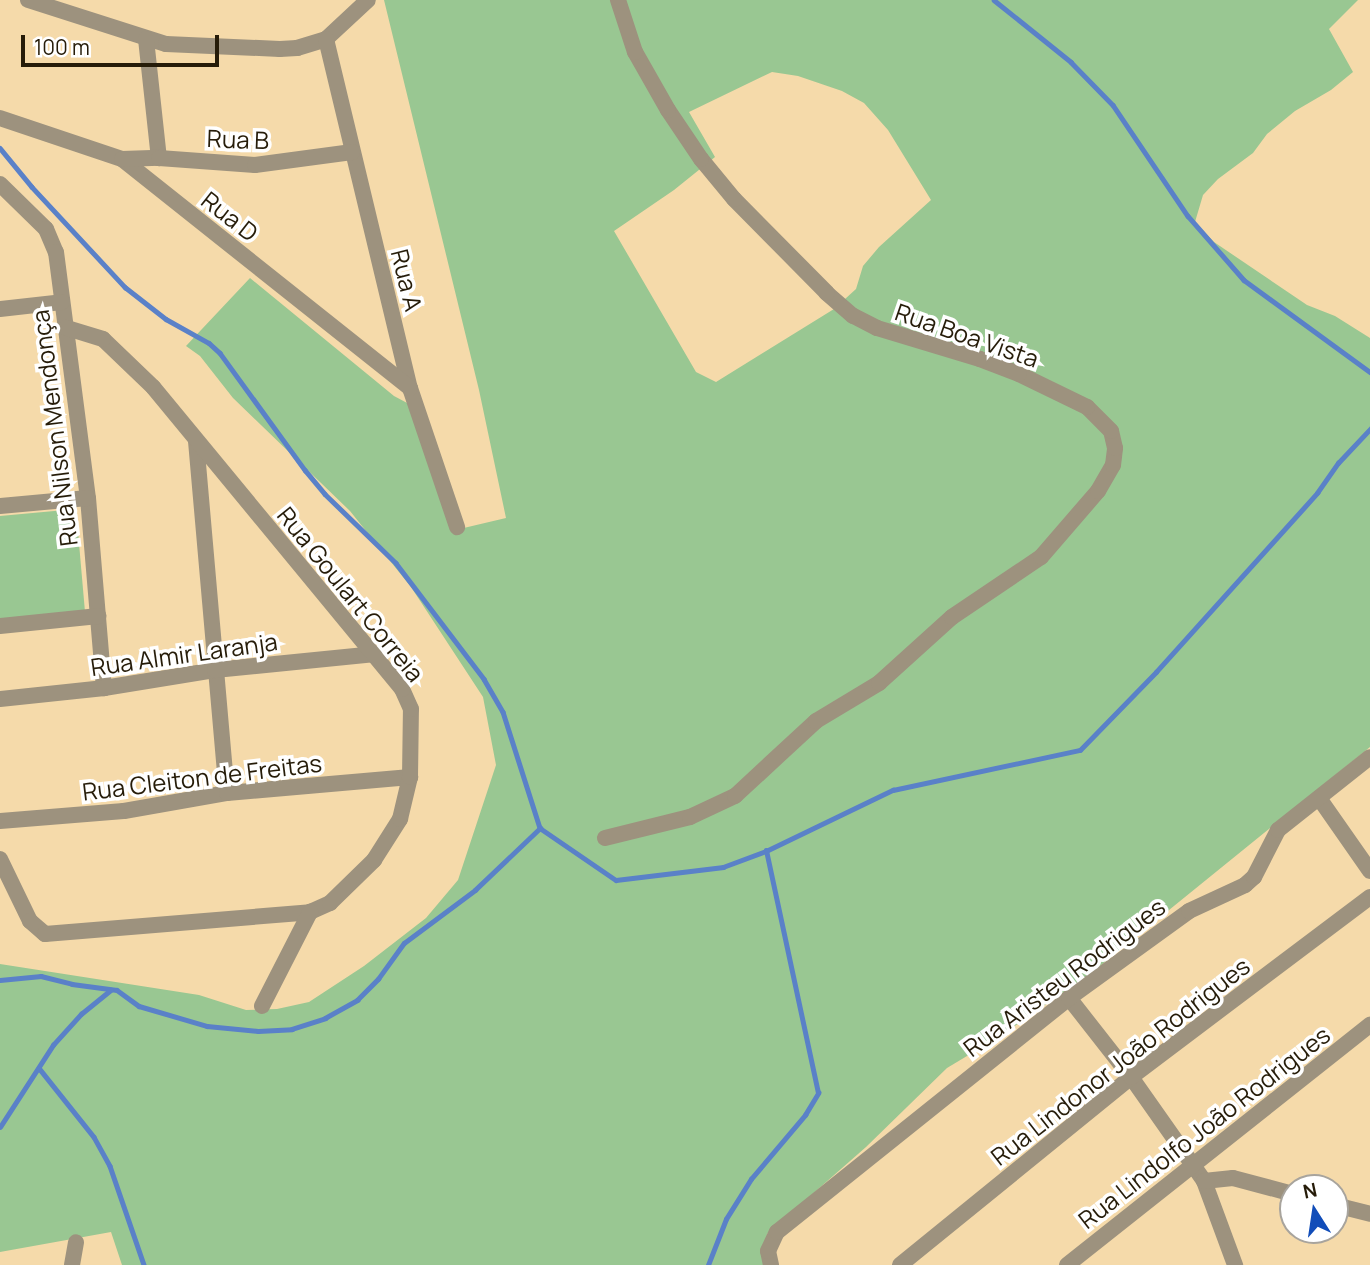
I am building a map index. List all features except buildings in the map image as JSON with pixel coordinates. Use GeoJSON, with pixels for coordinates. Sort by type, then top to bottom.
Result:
{"type":"FeatureCollection","features":[{"type":"Feature","properties":{"kind":"street"},"geometry":{"type":"LineString","coordinates":[[29,0],[146,39],[183,45],[280,49],[297,48],[326,39],[368,0]]}},
{"type":"Feature","properties":{"kind":"street","name":"Rua Boa Vista"},"geometry":{"type":"LineString","coordinates":[[605,838],[690,817],[735,796],[816,721],[879,683],[952,617],[1041,557],[1098,491],[1113,464],[1115,448],[1111,431],[1087,407],[1019,374],[980,359],[877,328],[853,316],[827,293],[734,199],[701,159],[668,110],[635,52],[618,0]]}},
{"type":"Feature","properties":{"kind":"street"},"geometry":{"type":"LineString","coordinates":[[146,39],[159,158]]}},
{"type":"Feature","properties":{"kind":"street","name":"Rua A"},"geometry":{"type":"LineString","coordinates":[[326,39],[410,388],[457,527]]}},
{"type":"Feature","properties":{"kind":"street","name":"Rua D"},"geometry":{"type":"LineString","coordinates":[[0,118],[122,159],[410,388]]}},
{"type":"Feature","properties":{"kind":"street","name":"Rua B"},"geometry":{"type":"LineString","coordinates":[[122,159],[159,158],[255,165],[352,152]]}},
{"type":"Feature","properties":{"kind":"street","name":"Rua Nilson Mendonça"},"geometry":{"type":"LineString","coordinates":[[0,184],[46,229],[53,240],[88,498],[104,688]]}},
{"type":"Feature","properties":{"kind":"street"},"geometry":{"type":"LineString","coordinates":[[0,309],[62,302]]}},
{"type":"Feature","properties":{"kind":"street","name":"Rua Goulart Correia"},"geometry":{"type":"LineString","coordinates":[[0,859],[30,921],[39,932],[58,935],[310,912],[330,902],[374,860],[400,819],[410,777],[411,709],[402,689],[153,387],[108,344],[92,334],[67,328]]}},
{"type":"Feature","properties":{"kind":"street"},"geometry":{"type":"LineString","coordinates":[[196,441],[226,793]]}},
{"type":"Feature","properties":{"kind":"street"},"geometry":{"type":"LineString","coordinates":[[0,506],[88,498]]}},
{"type":"Feature","properties":{"kind":"street"},"geometry":{"type":"LineString","coordinates":[[0,626],[98,616]]}},
{"type":"Feature","properties":{"kind":"street","name":"Rua Almir Laranja"},"geometry":{"type":"LineString","coordinates":[[0,699],[104,688],[215,670],[375,654]]}},
{"type":"Feature","properties":{"kind":"street","name":"Rua Aristeu Rodrigues"},"geometry":{"type":"LineString","coordinates":[[771,1265],[768,1251],[777,1232],[1069,998],[1189,911],[1245,885],[1254,877],[1278,830],[1370,757]]}},
{"type":"Feature","properties":{"kind":"street","name":"Rua Cleiton de Freitas"},"geometry":{"type":"LineString","coordinates":[[0,821],[124,811],[226,793],[410,777]]}},
{"type":"Feature","properties":{"kind":"street"},"geometry":{"type":"LineString","coordinates":[[1319,798],[1370,871]]}},
{"type":"Feature","properties":{"kind":"street","name":"Rua Lindonor João Rodrigues"},"geometry":{"type":"LineString","coordinates":[[900,1265],[1131,1077],[1370,897]]}},
{"type":"Feature","properties":{"kind":"street"},"geometry":{"type":"LineString","coordinates":[[262,1006],[310,912]]}},
{"type":"Feature","properties":{"kind":"street"},"geometry":{"type":"LineString","coordinates":[[1069,998],[1131,1077],[1205,1181],[1235,1265]]}},
{"type":"Feature","properties":{"kind":"street","name":"Rua Lindolfo João Rodrigues"},"geometry":{"type":"LineString","coordinates":[[1067,1265],[1370,1025]]}},
{"type":"Feature","properties":{"kind":"street"},"geometry":{"type":"LineString","coordinates":[[1205,1181],[1233,1178],[1279,1190]]}},
{"type":"Feature","properties":{"kind":"street"},"geometry":{"type":"LineString","coordinates":[[1349,1209],[1370,1214]]}},
{"type":"Feature","properties":{"kind":"street"},"geometry":{"type":"LineString","coordinates":[[72,1265],[76,1242]]}},
{"type":"Feature","properties":{"kind":"green space"},"geometry":{"type":"Polygon","coordinates":[[[384,0],[1358,0],[1329,29],[1353,72],[1331,90],[1295,111],[1267,134],[1253,153],[1218,179],[1203,195],[1195,222],[1214,242],[1307,305],[1335,316],[1370,338],[1370,747],[1095,970],[1002,1035],[947,1068],[866,1147],[767,1234],[766,1265],[122,1265],[111,1232],[0,1252],[0,964],[199,995],[246,1010],[277,1009],[309,1002],[364,966],[426,918],[458,880],[496,765],[483,697],[411,587],[350,511],[233,398],[200,356],[186,346],[250,278],[394,396],[409,404],[451,531],[506,518],[479,390],[384,0]],[[772,72],[689,112],[715,157],[674,190],[614,231],[696,372],[716,382],[834,309],[856,289],[863,266],[879,247],[931,200],[888,130],[864,103],[842,91],[798,76],[772,72]]]}},
{"type":"Feature","properties":{"kind":"green space"},"geometry":{"type":"Polygon","coordinates":[[[76,509],[85,612],[0,620],[0,516],[76,509]]]}},
{"type":"Feature","properties":{"kind":"waterway"},"geometry":{"type":"LineString","coordinates":[[994,0],[1071,62],[1113,105],[1188,216],[1244,280],[1370,372]]}},
{"type":"Feature","properties":{"kind":"waterway"},"geometry":{"type":"LineString","coordinates":[[0,148],[32,187],[125,287],[166,319],[209,343],[220,353],[305,470],[325,494],[396,563],[484,679],[503,712],[540,828],[616,880],[723,867],[766,851],[893,790],[1080,750],[1156,672],[1317,493],[1338,463],[1370,429]]}},
{"type":"Feature","properties":{"kind":"waterway"},"geometry":{"type":"LineString","coordinates":[[0,980],[41,976],[72,984],[117,990],[139,1006],[207,1026],[258,1031],[292,1029],[325,1018],[357,1000],[378,979],[404,943],[475,890],[540,828]]}},
{"type":"Feature","properties":{"kind":"waterway"},"geometry":{"type":"LineString","coordinates":[[708,1265],[726,1219],[751,1179],[805,1115],[818,1093],[766,851]]}},
{"type":"Feature","properties":{"kind":"waterway"},"geometry":{"type":"LineString","coordinates":[[0,1127],[53,1045],[81,1014],[111,990]]}},
{"type":"Feature","properties":{"kind":"waterway"},"geometry":{"type":"LineString","coordinates":[[39,1068],[94,1137],[110,1166],[144,1265]]}}]}
